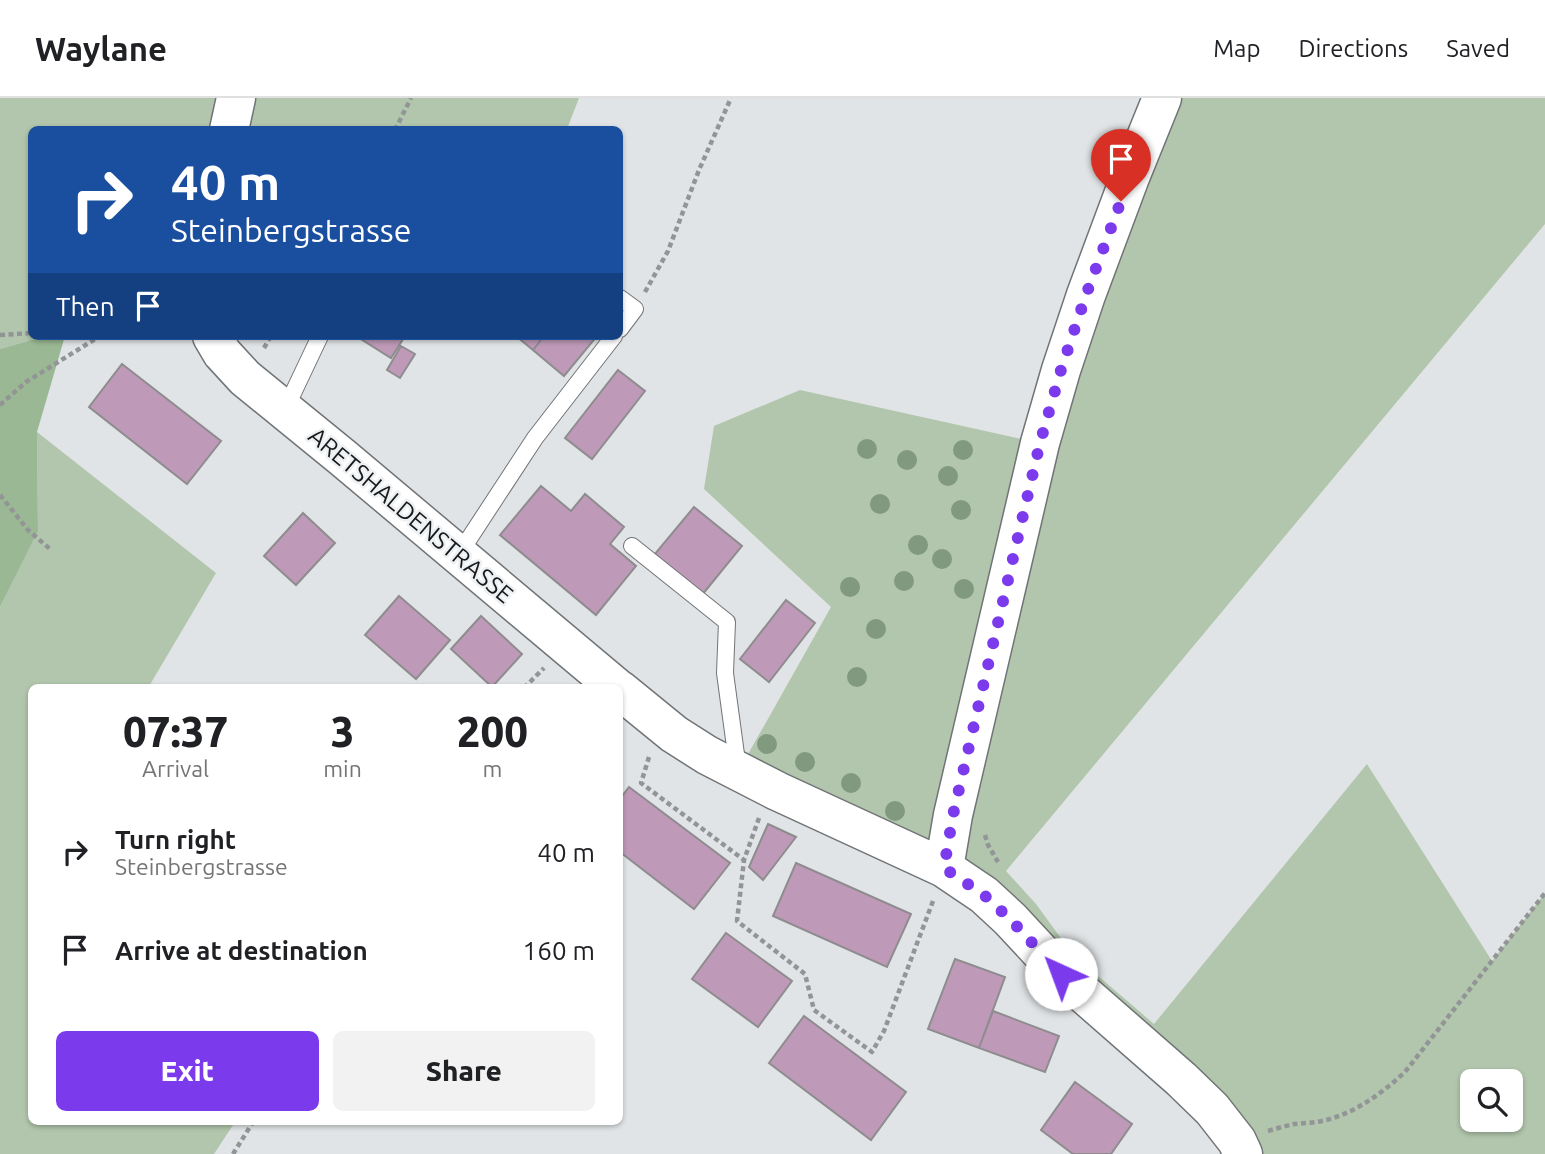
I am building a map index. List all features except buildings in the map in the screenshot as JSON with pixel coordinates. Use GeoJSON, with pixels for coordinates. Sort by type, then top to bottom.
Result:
{"type":"FeatureCollection","features":[{"type":"Feature","properties":{"kind":"street"},"geometry":{"type":"LineString","coordinates":[[230,126],[236,98]]}},
{"type":"Feature","properties":{"kind":"street"},"geometry":{"type":"LineString","coordinates":[[938,885],[1040,443],[1086,295],[1162,98]]}},
{"type":"Feature","properties":{"kind":"street","name":"ARETSHALDENSTRASSE"},"geometry":{"type":"LineString","coordinates":[[214,340],[222,353],[245,378],[612,684]]}},
{"type":"Feature","properties":{"kind":"street","name":"ARETSHALDENSTRASSE"},"geometry":{"type":"LineString","coordinates":[[623,693],[707,755],[938,885],[984,895],[1061,974],[1212,1109],[1240,1147]]}},
{"type":"Feature","properties":{"kind":"lane"},"geometry":{"type":"LineString","coordinates":[[623,300],[635,309],[623,325]]}},
{"type":"Feature","properties":{"kind":"lane"},"geometry":{"type":"LineString","coordinates":[[285,410],[318,340]]}},
{"type":"Feature","properties":{"kind":"lane"},"geometry":{"type":"LineString","coordinates":[[459,554],[535,438],[611,340]]}},
{"type":"Feature","properties":{"kind":"lane"},"geometry":{"type":"LineString","coordinates":[[632,547],[727,622],[725,673],[754,780]]}},
{"type":"Feature","properties":{"kind":"path"},"geometry":{"type":"LineString","coordinates":[[397,126],[411,98]]}},
{"type":"Feature","properties":{"kind":"path"},"geometry":{"type":"LineString","coordinates":[[635,309],[668,251],[699,170],[732,98]]}},
{"type":"Feature","properties":{"kind":"path"},"geometry":{"type":"LineString","coordinates":[[0,335],[28,333]]}},
{"type":"Feature","properties":{"kind":"path"},"geometry":{"type":"LineString","coordinates":[[0,405],[26,382],[94,340]]}},
{"type":"Feature","properties":{"kind":"path"},"geometry":{"type":"LineString","coordinates":[[0,495],[28,530],[50,550]]}},
{"type":"Feature","properties":{"kind":"path"},"geometry":{"type":"LineString","coordinates":[[659,722],[641,783],[744,860]]}},
{"type":"Feature","properties":{"kind":"path"},"geometry":{"type":"LineString","coordinates":[[754,780],[737,921],[805,974],[814,1010],[872,1052],[884,1031],[938,885]]}},
{"type":"Feature","properties":{"kind":"path"},"geometry":{"type":"LineString","coordinates":[[984,830],[988,845],[1001,865]]}},
{"type":"Feature","properties":{"kind":"path"},"geometry":{"type":"LineString","coordinates":[[1240,1147],[1260,1133],[1293,1124],[1321,1122],[1347,1113],[1385,1090],[1405,1072],[1545,893]]}},
{"type":"Feature","properties":{"kind":"path"},"geometry":{"type":"LineString","coordinates":[[233,1154],[251,1125]]}},
{"type":"Feature","properties":{"kind":"green space"},"geometry":{"type":"Polygon","coordinates":[[[0,98],[579,98],[568,126],[28,126],[28,340],[31,340],[0,349],[0,98]]]}},
{"type":"Feature","properties":{"kind":"green space"},"geometry":{"type":"Polygon","coordinates":[[[1162,98],[1545,98],[1545,224],[1006,871],[1082,962],[1154,1024],[1367,764],[1492,961],[1545,893],[1545,1154],[1243,1154],[1011,919],[738,772],[831,607],[704,489],[714,426],[800,390],[1040,443],[1162,98]]]}},
{"type":"Feature","properties":{"kind":"green space"},"geometry":{"type":"Polygon","coordinates":[[[31,340],[64,340],[37,432],[38,531],[0,607],[0,349],[31,340]]]}},
{"type":"Feature","properties":{"kind":"green space"},"geometry":{"type":"Polygon","coordinates":[[[37,432],[216,573],[150,684],[28,684],[28,1125],[233,1125],[214,1154],[0,1154],[0,607],[38,530],[37,432]]]}},
{"type":"Feature","properties":{"kind":"route"},"geometry":{"type":"LineString","coordinates":[[1061,974],[984,895],[944,868],[953,815],[1040,443],[1086,295],[1121,201]]}}]}
